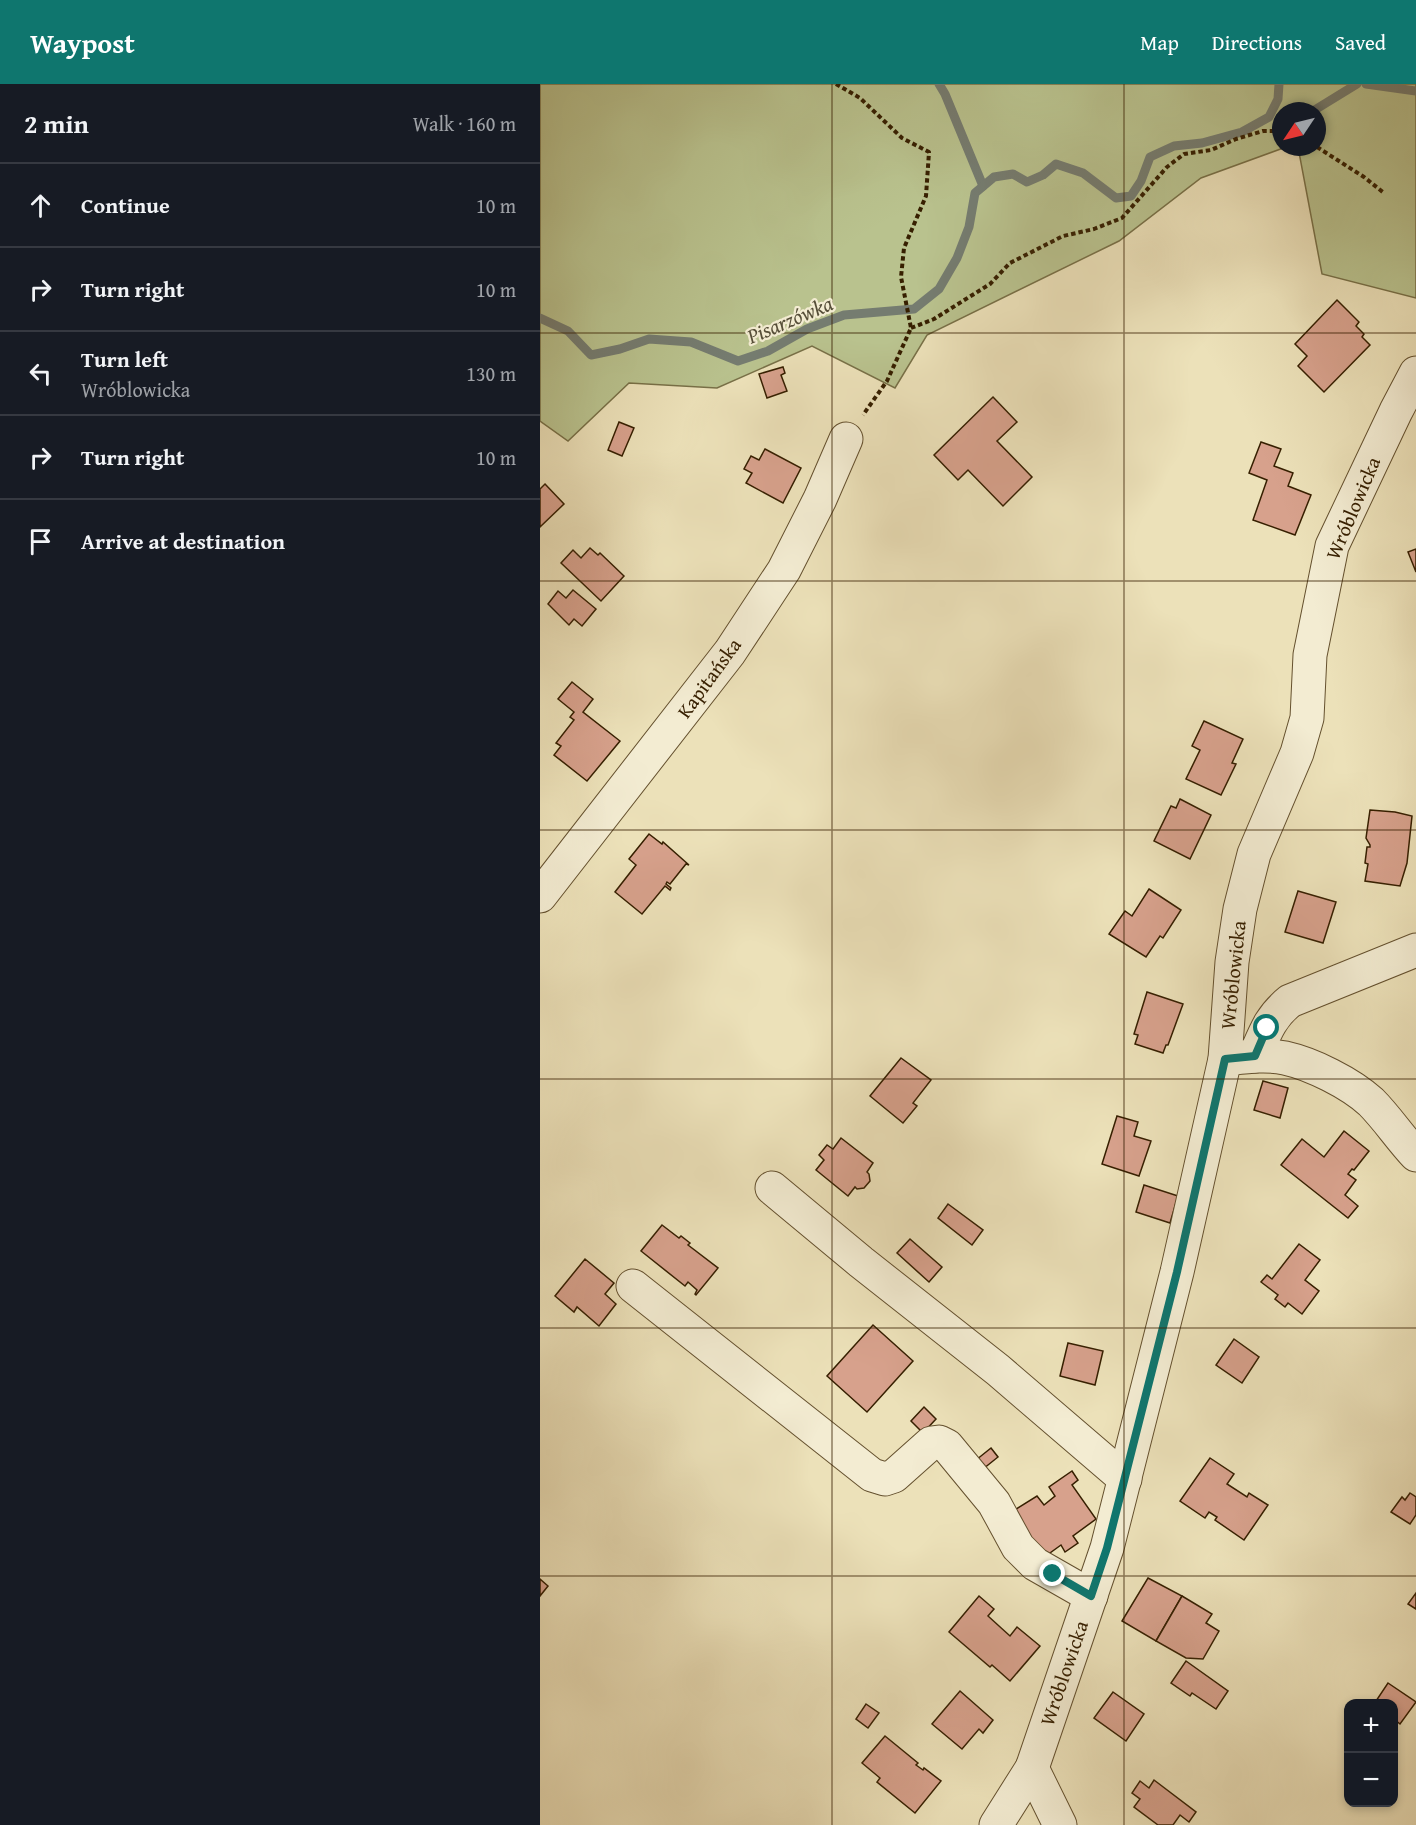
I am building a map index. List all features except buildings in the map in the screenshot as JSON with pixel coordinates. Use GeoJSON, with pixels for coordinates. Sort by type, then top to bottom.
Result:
{"type":"FeatureCollection","features":[{"type":"Feature","properties":{"kind":"street","name":"Wróblowicka"},"geometry":{"type":"LineString","coordinates":[[996,1825],[1032,1768],[1107,1548],[1177,1272],[1240,1057],[1232,962],[1240,909],[1254,854],[1298,753],[1307,718],[1310,655],[1332,546],[1416,373]]}},
{"type":"Feature","properties":{"kind":"street","name":"Kapitańska"},"geometry":{"type":"LineString","coordinates":[[540,896],[736,643],[784,570],[820,499],[846,439]]}},
{"type":"Feature","properties":{"kind":"street"},"geometry":{"type":"LineString","coordinates":[[1240,1057],[1267,1028],[1276,1012],[1290,1001],[1416,950]]}},
{"type":"Feature","properties":{"kind":"street"},"geometry":{"type":"LineString","coordinates":[[1240,1057],[1285,1058],[1318,1070],[1345,1084],[1371,1102],[1416,1155]]}},
{"type":"Feature","properties":{"kind":"street"},"geometry":{"type":"LineString","coordinates":[[772,1188],[861,1262],[998,1370],[1125,1479]]}},
{"type":"Feature","properties":{"kind":"street"},"geometry":{"type":"LineString","coordinates":[[633,1286],[872,1474],[885,1479],[894,1476],[931,1443],[939,1442],[947,1446],[994,1503],[1018,1547],[1035,1564],[1091,1596]]}},
{"type":"Feature","properties":{"kind":"street"},"geometry":{"type":"LineString","coordinates":[[1032,1768],[1060,1825]]}},
{"type":"Feature","properties":{"kind":"path"},"geometry":{"type":"LineString","coordinates":[[836,84],[860,98],[902,138],[929,152],[926,196],[904,248],[901,277],[911,328],[887,381],[846,439]]}},
{"type":"Feature","properties":{"kind":"path"},"geometry":{"type":"LineString","coordinates":[[911,328],[934,319],[990,284],[1010,263],[1063,236],[1094,229],[1122,218],[1167,167],[1184,154],[1211,150],[1236,139],[1263,131],[1272,131]]}},
{"type":"Feature","properties":{"kind":"path"},"geometry":{"type":"LineString","coordinates":[[1326,153],[1384,193]]}},
{"type":"Feature","properties":{"kind":"green space"},"geometry":{"type":"Polygon","coordinates":[[[540,84],[1416,84],[1416,298],[1322,274],[1300,156],[1326,156],[1326,102],[1272,102],[1272,152],[1201,178],[1119,241],[927,335],[895,388],[812,346],[717,388],[629,383],[568,441],[540,421],[540,84]]]}},
{"type":"Feature","properties":{"kind":"waterway"},"geometry":{"type":"LineString","coordinates":[[939,84],[983,186]]}},
{"type":"Feature","properties":{"kind":"waterway","name":"Pisarzówka"},"geometry":{"type":"LineString","coordinates":[[540,318],[568,331],[591,355],[620,349],[649,339],[691,342],[738,361],[768,351],[807,329],[844,315],[914,309],[939,289],[957,258],[969,227],[975,193],[994,177],[1013,174],[1027,182],[1043,175],[1056,164],[1083,173],[1116,198],[1131,196],[1141,181],[1150,157],[1174,146],[1202,143],[1242,132],[1269,117],[1278,99],[1279,84]]}},
{"type":"Feature","properties":{"kind":"waterway"},"geometry":{"type":"LineString","coordinates":[[1326,103],[1357,84]]}},
{"type":"Feature","properties":{"kind":"waterway"},"geometry":{"type":"LineString","coordinates":[[1366,84],[1416,91]]}},
{"type":"Feature","properties":{"kind":"route"},"geometry":{"type":"LineString","coordinates":[[1053,1574],[1091,1596],[1107,1548],[1177,1272],[1225,1059],[1255,1056],[1267,1028]]}}]}
